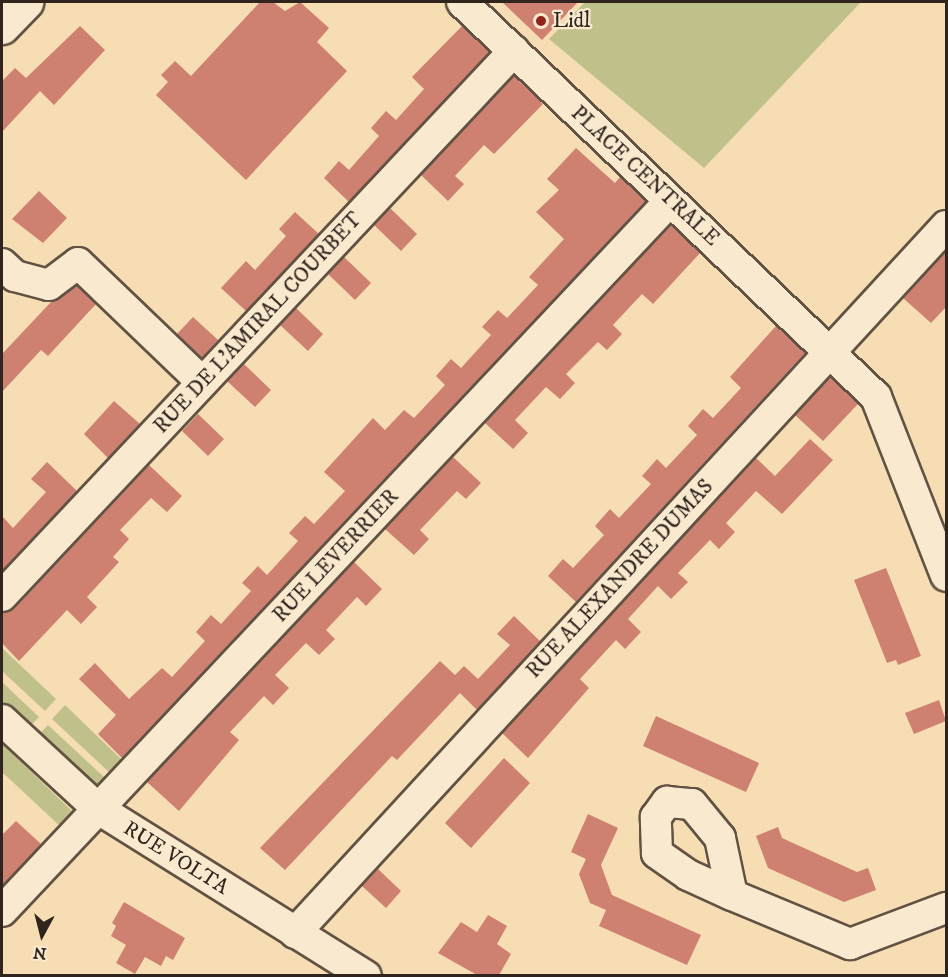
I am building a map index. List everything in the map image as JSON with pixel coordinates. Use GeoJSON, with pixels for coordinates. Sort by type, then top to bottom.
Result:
{"type":"FeatureCollection","features":[{"type":"Feature","properties":{"kind":"street"},"geometry":{"type":"LineString","coordinates":[[2,27],[26,2]]}},
{"type":"Feature","properties":{"kind":"street","name":"PLACE CENTRALE"},"geometry":{"type":"LineString","coordinates":[[462,2],[876,397],[946,576]]}},
{"type":"Feature","properties":{"kind":"street","name":"RUE DE L'AMIRAL COURBET"},"geometry":{"type":"LineString","coordinates":[[2,596],[514,51]]}},
{"type":"Feature","properties":{"kind":"street","name":"RUE LEVERRIER"},"geometry":{"type":"LineString","coordinates":[[2,911],[670,201]]}},
{"type":"Feature","properties":{"kind":"street","name":"RUE ALEXANDRE DUMAS"},"geometry":{"type":"LineString","coordinates":[[295,933],[946,226]]}},
{"type":"Feature","properties":{"kind":"street"},"geometry":{"type":"LineString","coordinates":[[2,264],[15,276],[49,285],[78,263],[202,382]]}},
{"type":"Feature","properties":{"kind":"street","name":"RUE VOLTA"},"geometry":{"type":"LineString","coordinates":[[2,720],[97,808],[366,975]]}},
{"type":"Feature","properties":{"kind":"street"},"geometry":{"type":"LineString","coordinates":[[732,895],[850,944],[946,908]]}},
{"type":"Feature","properties":{"kind":"green space"},"geometry":{"type":"Polygon","coordinates":[[[585,2],[861,2],[704,168],[549,39],[585,2]]]}},
{"type":"Feature","properties":{"kind":"green space"},"geometry":{"type":"Polygon","coordinates":[[[2,648],[56,699],[45,711],[2,671],[2,648]]]}},
{"type":"Feature","properties":{"kind":"green space"},"geometry":{"type":"Polygon","coordinates":[[[2,682],[39,717],[25,731],[2,709],[2,682]]]}},
{"type":"Feature","properties":{"kind":"green space"},"geometry":{"type":"Polygon","coordinates":[[[65,705],[122,760],[110,773],[52,719],[65,705]]]}},
{"type":"Feature","properties":{"kind":"green space"},"geometry":{"type":"Polygon","coordinates":[[[48,725],[105,778],[99,785],[90,785],[34,740],[48,725]]]}},
{"type":"Feature","properties":{"kind":"green space"},"geometry":{"type":"Polygon","coordinates":[[[2,744],[74,813],[61,827],[2,772],[2,744]]]}},
{"type":"Feature","properties":{"kind":"building"},"geometry":{"type":"Polygon","coordinates":[[[260,2],[273,2],[285,11],[300,2],[329,28],[317,42],[347,71],[246,180],[156,95],[168,82],[161,75],[175,61],[191,76],[260,2]]]}},
{"type":"Feature","properties":{"kind":"building","name":"Lidl"},"geometry":{"type":"Polygon","coordinates":[[[502,2],[578,2],[542,40],[502,2]]]}},
{"type":"Feature","properties":{"kind":"building"},"geometry":{"type":"Polygon","coordinates":[[[80,26],[105,50],[54,105],[40,91],[2,132],[2,81],[15,68],[26,78],[80,26]]]}},
{"type":"Feature","properties":{"kind":"building"},"geometry":{"type":"Polygon","coordinates":[[[462,26],[489,52],[349,202],[324,178],[339,161],[349,170],[379,136],[371,128],[386,111],[396,120],[424,89],[412,77],[462,26]]]}},
{"type":"Feature","properties":{"kind":"building"},"geometry":{"type":"Polygon","coordinates":[[[514,76],[543,104],[494,154],[484,145],[455,176],[464,184],[448,201],[421,175],[514,76]]]}},
{"type":"Feature","properties":{"kind":"building"},"geometry":{"type":"Polygon","coordinates":[[[576,148],[615,183],[620,177],[646,201],[122,758],[98,734],[116,715],[79,679],[95,663],[129,699],[162,668],[172,677],[205,641],[196,632],[211,615],[221,624],[251,591],[242,583],[258,566],[267,575],[298,541],[289,533],[305,516],[314,524],[345,491],[324,472],[373,418],[385,430],[404,410],[414,418],[445,385],[436,376],[451,359],[461,368],[491,335],[482,327],[498,310],[507,318],[538,285],[529,277],[564,239],[536,212],[559,190],[547,179],[576,148]]]}},
{"type":"Feature","properties":{"kind":"building"},"geometry":{"type":"Polygon","coordinates":[[[39,191],[67,218],[43,243],[12,219],[39,191]]]}},
{"type":"Feature","properties":{"kind":"building"},"geometry":{"type":"Polygon","coordinates":[[[390,208],[417,234],[401,251],[374,225],[390,208]]]}},
{"type":"Feature","properties":{"kind":"building"},"geometry":{"type":"Polygon","coordinates":[[[295,212],[319,234],[246,311],[221,288],[246,261],[255,270],[286,236],[279,229],[295,212]]]}},
{"type":"Feature","properties":{"kind":"building"},"geometry":{"type":"Polygon","coordinates":[[[671,225],[700,253],[653,304],[642,294],[613,325],[622,334],[607,350],[598,342],[566,374],[575,383],[560,399],[546,387],[515,420],[528,433],[513,449],[485,423],[671,225]]]}},
{"type":"Feature","properties":{"kind":"building"},"geometry":{"type":"Polygon","coordinates":[[[946,251],[946,307],[931,323],[903,298],[946,251]]]}},
{"type":"Feature","properties":{"kind":"building"},"geometry":{"type":"Polygon","coordinates":[[[344,257],[371,283],[355,300],[328,274],[344,257]]]}},
{"type":"Feature","properties":{"kind":"building"},"geometry":{"type":"Polygon","coordinates":[[[77,286],[96,304],[48,356],[41,350],[2,392],[2,354],[51,302],[77,286]]]}},
{"type":"Feature","properties":{"kind":"building"},"geometry":{"type":"Polygon","coordinates":[[[296,308],[323,334],[308,351],[280,325],[296,308]]]}},
{"type":"Feature","properties":{"kind":"building"},"geometry":{"type":"Polygon","coordinates":[[[193,317],[218,340],[202,358],[177,334],[193,317]]]}},
{"type":"Feature","properties":{"kind":"building"},"geometry":{"type":"Polygon","coordinates":[[[776,326],[805,353],[576,602],[548,576],[563,559],[573,568],[604,535],[595,526],[610,509],[619,518],[651,484],[642,476],[657,459],[666,468],[697,435],[688,426],[703,409],[713,418],[741,388],[730,377],[776,326]]]}},
{"type":"Feature","properties":{"kind":"building"},"geometry":{"type":"Polygon","coordinates":[[[244,364],[271,390],[255,407],[227,381],[244,364]]]}},
{"type":"Feature","properties":{"kind":"building"},"geometry":{"type":"Polygon","coordinates":[[[830,377],[858,404],[823,441],[795,415],[830,377]]]}},
{"type":"Feature","properties":{"kind":"building"},"geometry":{"type":"Polygon","coordinates":[[[114,401],[140,424],[108,458],[84,434],[114,401]]]}},
{"type":"Feature","properties":{"kind":"building"},"geometry":{"type":"Polygon","coordinates":[[[198,414],[224,439],[208,456],[182,431],[198,414]]]}},
{"type":"Feature","properties":{"kind":"building"},"geometry":{"type":"Polygon","coordinates":[[[810,439],[833,460],[782,514],[756,491],[726,523],[735,532],[719,549],[710,540],[678,573],[688,582],[671,599],[658,586],[628,619],[641,632],[625,649],[616,640],[580,679],[589,688],[528,758],[502,733],[756,458],[775,476],[810,439]]]}},
{"type":"Feature","properties":{"kind":"building"},"geometry":{"type":"Polygon","coordinates":[[[453,457],[481,483],[466,499],[457,491],[420,530],[429,539],[414,555],[385,529],[453,457]]]}},
{"type":"Feature","properties":{"kind":"building"},"geometry":{"type":"Polygon","coordinates":[[[47,462],[77,491],[2,571],[2,516],[13,528],[46,492],[31,479],[47,462]]]}},
{"type":"Feature","properties":{"kind":"building"},"geometry":{"type":"Polygon","coordinates":[[[149,465],[182,496],[167,512],[151,498],[120,530],[129,539],[113,557],[119,562],[87,597],[97,607],[81,624],[67,610],[19,661],[2,643],[2,613],[15,608],[149,465]]]}},
{"type":"Feature","properties":{"kind":"building"},"geometry":{"type":"Polygon","coordinates":[[[354,562],[382,589],[366,606],[357,597],[326,630],[335,639],[319,655],[306,643],[275,675],[289,688],[273,705],[264,696],[230,732],[239,740],[179,811],[147,782],[354,562]]]}},
{"type":"Feature","properties":{"kind":"building"},"geometry":{"type":"Polygon","coordinates":[[[886,568],[921,656],[898,665],[896,660],[887,663],[854,580],[886,568]]]}},
{"type":"Feature","properties":{"kind":"building"},"geometry":{"type":"Polygon","coordinates":[[[514,616],[540,641],[477,710],[460,693],[397,760],[392,756],[285,870],[260,848],[440,661],[455,675],[464,666],[478,679],[510,645],[497,634],[514,616]]]}},
{"type":"Feature","properties":{"kind":"building"},"geometry":{"type":"Polygon","coordinates":[[[939,700],[946,721],[914,734],[905,713],[939,700]]]}},
{"type":"Feature","properties":{"kind":"building"},"geometry":{"type":"Polygon","coordinates":[[[656,716],[759,763],[746,792],[643,746],[656,716]]]}},
{"type":"Feature","properties":{"kind":"building"},"geometry":{"type":"Polygon","coordinates":[[[504,758],[530,783],[471,848],[445,823],[504,758]]]}},
{"type":"Feature","properties":{"kind":"building"},"geometry":{"type":"Polygon","coordinates":[[[588,814],[618,828],[601,865],[612,895],[701,935],[687,965],[599,926],[606,910],[590,903],[579,874],[586,859],[571,852],[588,814]]]}},
{"type":"Feature","properties":{"kind":"building"},"geometry":{"type":"Polygon","coordinates":[[[16,821],[41,844],[2,886],[2,835],[16,821]]]}},
{"type":"Feature","properties":{"kind":"building"},"geometry":{"type":"Polygon","coordinates":[[[778,827],[782,838],[857,872],[868,868],[876,890],[844,902],[768,868],[756,836],[778,827]]]}},
{"type":"Feature","properties":{"kind":"building"},"geometry":{"type":"Polygon","coordinates":[[[378,869],[401,891],[386,908],[362,886],[378,869]]]}},
{"type":"Feature","properties":{"kind":"building"},"geometry":{"type":"Polygon","coordinates":[[[124,902],[185,938],[173,960],[166,956],[161,966],[145,957],[135,974],[116,963],[126,945],[111,936],[116,926],[112,923],[124,902]]]}},
{"type":"Feature","properties":{"kind":"building"},"geometry":{"type":"Polygon","coordinates":[[[488,915],[507,926],[497,944],[511,954],[499,975],[477,975],[438,953],[461,922],[477,932],[488,915]]]}},
{"type":"Feature","properties":{"kind":"place","name":"Lidl"},"geometry":{"type":"Point","coordinates":[541,21]}}]}
